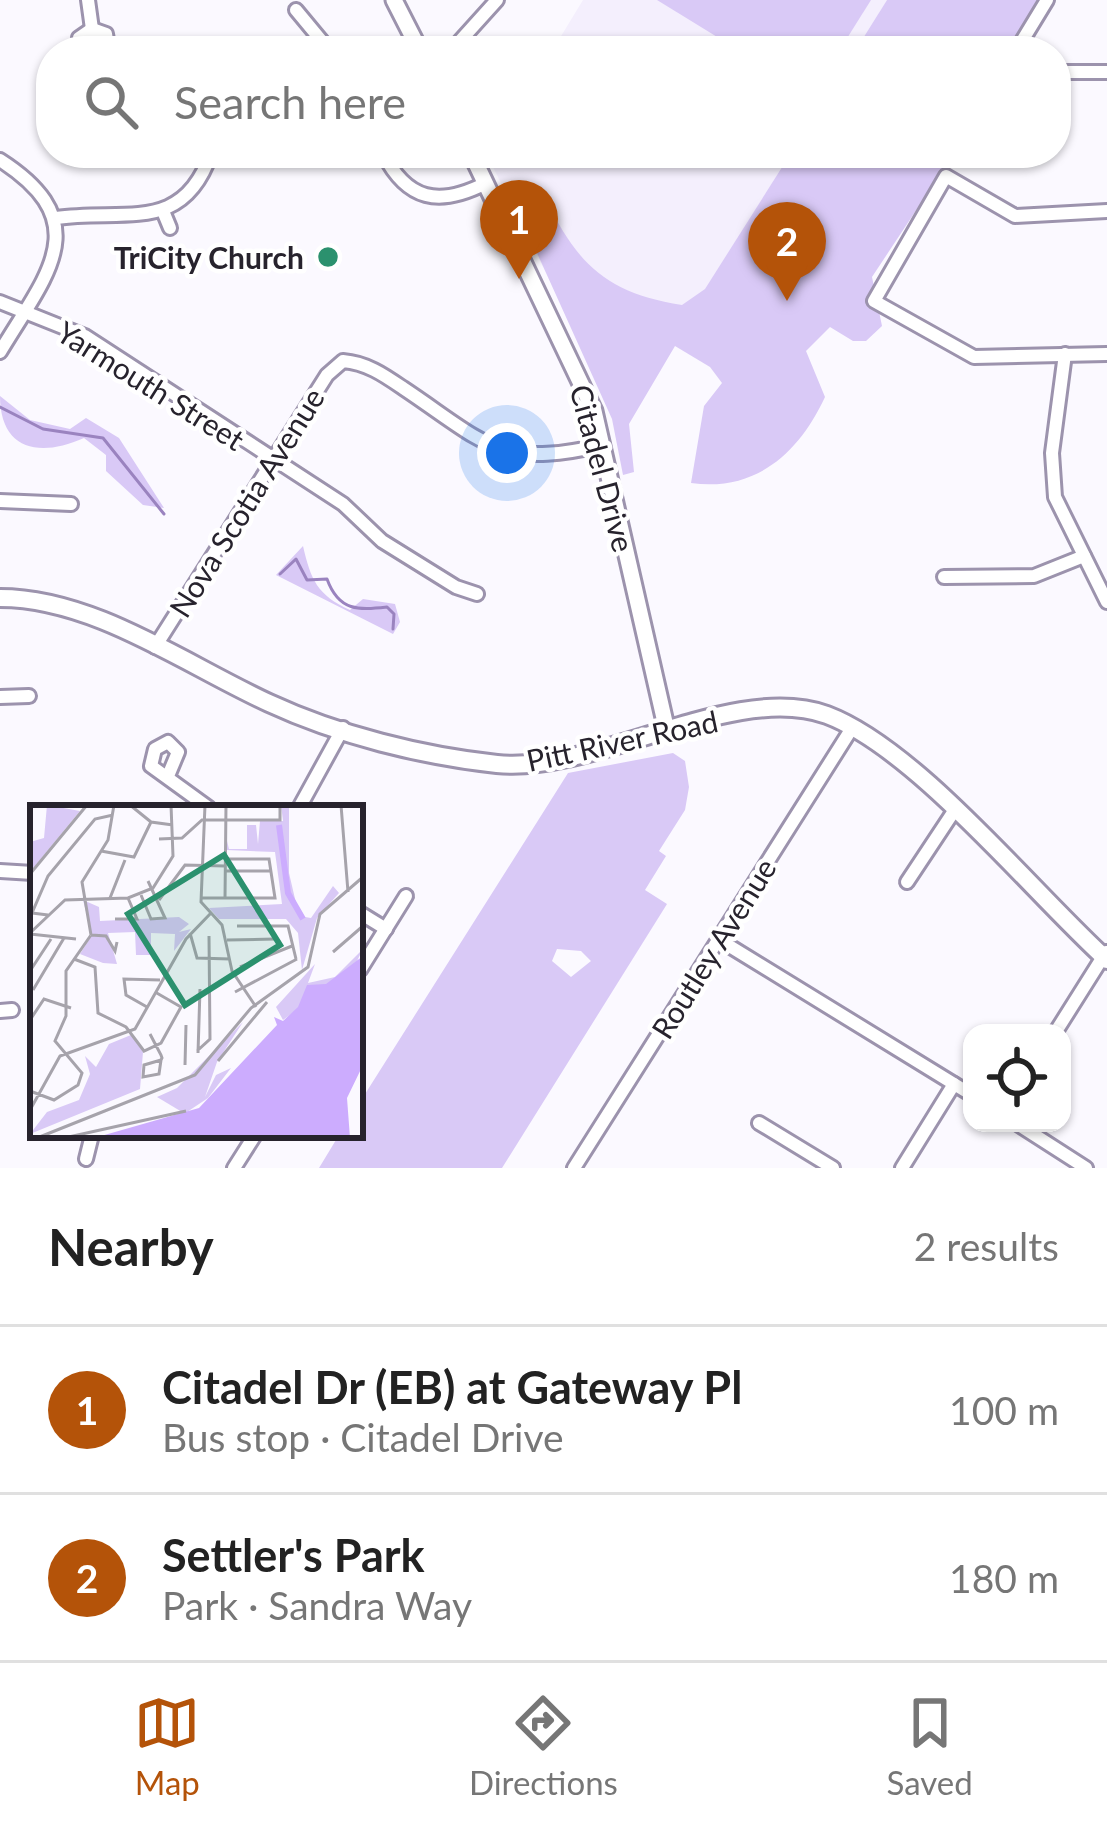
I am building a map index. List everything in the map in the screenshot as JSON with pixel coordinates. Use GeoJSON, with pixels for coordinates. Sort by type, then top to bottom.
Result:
{"type":"FeatureCollection","features":[{"type":"Feature","properties":{"kind":"main road","name":"Pitt River Road"},"geometry":{"type":"LineString","coordinates":[[0,598],[57,606],[272,704],[343,728],[417,751],[508,764],[776,706],[813,711],[852,728],[894,756],[1106,956]]}},
{"type":"Feature","properties":{"kind":"street"},"geometry":{"type":"LineString","coordinates":[[88,0],[92,29]]}},
{"type":"Feature","properties":{"kind":"street"},"geometry":{"type":"LineString","coordinates":[[394,0],[412,36]]}},
{"type":"Feature","properties":{"kind":"street"},"geometry":{"type":"LineString","coordinates":[[465,36],[497,0]]}},
{"type":"Feature","properties":{"kind":"street"},"geometry":{"type":"LineString","coordinates":[[1025,36],[1047,0]]}},
{"type":"Feature","properties":{"kind":"street"},"geometry":{"type":"LineString","coordinates":[[296,10],[318,36]]}},
{"type":"Feature","properties":{"kind":"street"},"geometry":{"type":"LineString","coordinates":[[83,36],[92,29]]}},
{"type":"Feature","properties":{"kind":"street"},"geometry":{"type":"LineString","coordinates":[[92,29],[106,36]]}},
{"type":"Feature","properties":{"kind":"street"},"geometry":{"type":"LineString","coordinates":[[1071,73],[1107,72]]}},
{"type":"Feature","properties":{"kind":"street"},"geometry":{"type":"LineString","coordinates":[[0,160],[39,189],[56,218],[54,264],[0,352]]}},
{"type":"Feature","properties":{"kind":"street"},"geometry":{"type":"LineString","coordinates":[[56,218],[163,211],[190,192],[203,168]]}},
{"type":"Feature","properties":{"kind":"street"},"geometry":{"type":"LineString","coordinates":[[392,168],[403,185],[422,196],[453,198],[486,183]]}},
{"type":"Feature","properties":{"kind":"street","name":"Citadel Drive"},"geometry":{"type":"LineString","coordinates":[[478,168],[578,373],[603,445],[667,731]]}},
{"type":"Feature","properties":{"kind":"street"},"geometry":{"type":"LineString","coordinates":[[1107,212],[1015,216],[946,176],[874,301],[974,357],[1107,354]]}},
{"type":"Feature","properties":{"kind":"street"},"geometry":{"type":"LineString","coordinates":[[163,211],[170,228]]}},
{"type":"Feature","properties":{"kind":"street","name":"Yarmouth Street"},"geometry":{"type":"LineString","coordinates":[[0,302],[85,336],[343,505],[382,541],[477,594]]}},
{"type":"Feature","properties":{"kind":"street"},"geometry":{"type":"LineString","coordinates":[[1066,354],[1052,454],[1055,497],[1107,602]]}},
{"type":"Feature","properties":{"kind":"street","name":"Nova Scotia Avenue"},"geometry":{"type":"LineString","coordinates":[[155,647],[327,375],[344,361],[377,371],[506,453],[546,456],[603,445]]}},
{"type":"Feature","properties":{"kind":"street"},"geometry":{"type":"LineString","coordinates":[[0,501],[71,504]]}},
{"type":"Feature","properties":{"kind":"street"},"geometry":{"type":"LineString","coordinates":[[944,577],[1034,576],[1084,556]]}},
{"type":"Feature","properties":{"kind":"street"},"geometry":{"type":"LineString","coordinates":[[0,697],[29,696]]}},
{"type":"Feature","properties":{"kind":"street"},"geometry":{"type":"LineString","coordinates":[[301,805],[343,728]]}},
{"type":"Feature","properties":{"kind":"street","name":"Routley Avenue"},"geometry":{"type":"LineString","coordinates":[[574,1168],[852,728]]}},
{"type":"Feature","properties":{"kind":"street"},"geometry":{"type":"LineString","coordinates":[[168,776],[204,805]]}},
{"type":"Feature","properties":{"kind":"street"},"geometry":{"type":"LineString","coordinates":[[907,882],[954,811]]}},
{"type":"Feature","properties":{"kind":"street"},"geometry":{"type":"LineString","coordinates":[[0,871],[30,873]]}},
{"type":"Feature","properties":{"kind":"street"},"geometry":{"type":"LineString","coordinates":[[363,965],[406,896]]}},
{"type":"Feature","properties":{"kind":"street"},"geometry":{"type":"LineString","coordinates":[[363,915],[386,929]]}},
{"type":"Feature","properties":{"kind":"street"},"geometry":{"type":"LineString","coordinates":[[718,939],[963,1090]]}},
{"type":"Feature","properties":{"kind":"street"},"geometry":{"type":"LineString","coordinates":[[1061,1024],[1106,956]]}},
{"type":"Feature","properties":{"kind":"street"},"geometry":{"type":"LineString","coordinates":[[902,1168],[953,1084]]}},
{"type":"Feature","properties":{"kind":"street"},"geometry":{"type":"LineString","coordinates":[[760,1123],[833,1168]]}},
{"type":"Feature","properties":{"kind":"street"},"geometry":{"type":"LineString","coordinates":[[1030,1132],[1086,1168]]}},
{"type":"Feature","properties":{"kind":"street"},"geometry":{"type":"LineString","coordinates":[[86,1159],[91,1138]]}},
{"type":"Feature","properties":{"kind":"street"},"geometry":{"type":"LineString","coordinates":[[234,1168],[253,1138]]}},
{"type":"Feature","properties":{"kind":"street"},"geometry":{"type":"LineString","coordinates":[[1056,1168],[1065,1155]]}},
{"type":"Feature","properties":{"kind":"shaded area"},"geometry":{"type":"Polygon","coordinates":[[[583,0],[887,0],[864,36],[561,36],[583,0]]]}},
{"type":"Feature","properties":{"kind":"shaded area"},"geometry":{"type":"Polygon","coordinates":[[[657,0],[871,0],[848,36],[716,36],[657,0]]]}},
{"type":"Feature","properties":{"kind":"shaded area"},"geometry":{"type":"Polygon","coordinates":[[[887,0],[1039,0],[1018,36],[864,36],[887,0]]]}},
{"type":"Feature","properties":{"kind":"shaded area"},"geometry":{"type":"Polygon","coordinates":[[[494,168],[782,168],[621,423],[494,168]]]}},
{"type":"Feature","properties":{"kind":"shaded area"},"geometry":{"type":"Polygon","coordinates":[[[782,168],[944,168],[872,277],[882,326],[866,341],[853,341],[830,327],[806,351],[825,397],[788,451],[755,475],[714,484],[691,483],[704,406],[722,383],[710,367],[675,346],[629,424],[634,472],[623,475],[612,419],[533,244],[533,227],[541,223],[535,208],[545,197],[583,258],[633,293],[682,305],[705,289],[782,168]]]}},
{"type":"Feature","properties":{"kind":"shaded area"},"geometry":{"type":"Polygon","coordinates":[[[0,396],[30,420],[70,429],[86,418],[119,438],[164,508],[143,505],[106,471],[106,455],[84,438],[37,448],[14,438],[2,414],[0,396]]]}},
{"type":"Feature","properties":{"kind":"shaded area"},"geometry":{"type":"Polygon","coordinates":[[[303,546],[317,585],[339,604],[350,610],[363,599],[395,604],[400,622],[393,634],[276,575],[303,546]]]}},
{"type":"Feature","properties":{"kind":"shaded area"},"geometry":{"type":"Polygon","coordinates":[[[673,753],[685,761],[689,787],[685,810],[659,851],[666,856],[645,890],[667,904],[502,1168],[319,1168],[337,1138],[363,1138],[363,1097],[568,773],[673,753]],[[557,949],[552,961],[571,977],[591,961],[581,951],[557,949]]]}},
{"type":"Feature","properties":{"kind":"waterway"},"geometry":{"type":"LineString","coordinates":[[0,407],[43,429],[103,438],[164,514]]}},
{"type":"Feature","properties":{"kind":"waterway"},"geometry":{"type":"LineString","coordinates":[[280,574],[296,559],[307,580],[327,579],[344,603],[387,607],[394,614],[393,629]]}},
{"type":"Feature","properties":{"kind":"place","name":"TriCity Church"},"geometry":{"type":"Point","coordinates":[328,257]}},
{"type":"Feature","properties":{"kind":"place","name":"Citadel Dr (EB) at Gateway Pl"},"geometry":{"type":"Point","coordinates":[519,279]}},
{"type":"Feature","properties":{"kind":"place","name":"Settler's Park"},"geometry":{"type":"Point","coordinates":[787,301]}}]}
